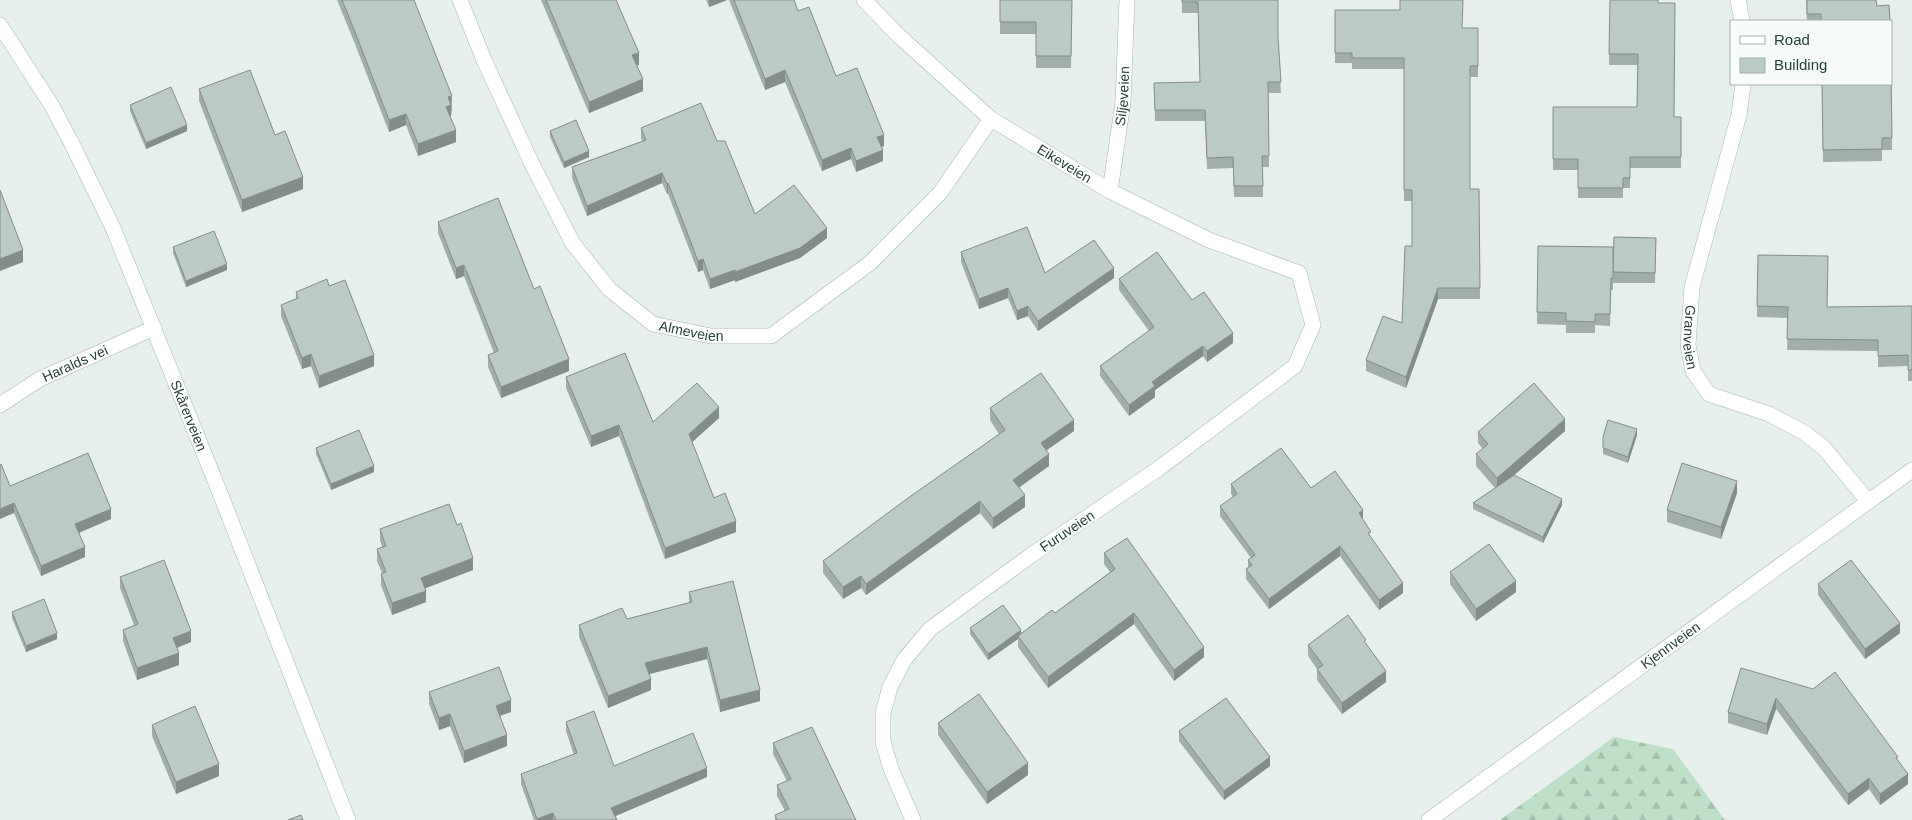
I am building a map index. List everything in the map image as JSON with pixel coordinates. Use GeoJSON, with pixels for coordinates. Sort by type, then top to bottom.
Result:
{"type":"FeatureCollection","features":[{"type":"Feature","properties":{"kind":"street","name":"Almeveien"},"geometry":{"type":"LineString","coordinates":[[460,0],[488,68],[531,162],[572,242],[609,289],[653,324],[712,336],[771,336],[877,256],[940,193],[990,119]]}},
{"type":"Feature","properties":{"kind":"street","name":"Eikeveien"},"geometry":{"type":"LineString","coordinates":[[864,0],[898,36],[990,119],[1110,191],[1209,240],[1299,273]]}},
{"type":"Feature","properties":{"kind":"street","name":"Siljeveien"},"geometry":{"type":"LineString","coordinates":[[1110,191],[1123,102],[1127,0]]}},
{"type":"Feature","properties":{"kind":"street"},"geometry":{"type":"LineString","coordinates":[[1738,0],[1742,20]]}},
{"type":"Feature","properties":{"kind":"street","name":"Skårerveien"},"geometry":{"type":"LineString","coordinates":[[0,25],[52,106],[113,228],[348,820]]}},
{"type":"Feature","properties":{"kind":"street","name":"Granveien"},"geometry":{"type":"LineString","coordinates":[[1743,85],[1739,115],[1692,287],[1688,345],[1693,371],[1709,394],[1769,414],[1805,433],[1824,448],[1868,501]]}},
{"type":"Feature","properties":{"kind":"street","name":"Furuveien"},"geometry":{"type":"LineString","coordinates":[[913,820],[890,769],[883,742],[883,713],[890,687],[904,660],[930,629],[1030,556],[1158,469],[1295,366],[1313,325],[1299,273]]}},
{"type":"Feature","properties":{"kind":"street","name":"Haralds vei"},"geometry":{"type":"LineString","coordinates":[[0,405],[40,379],[154,328]]}},
{"type":"Feature","properties":{"kind":"street","name":"Kjennveien"},"geometry":{"type":"LineString","coordinates":[[1429,820],[1912,470]]}},
{"type":"Feature","properties":{"kind":"green space"},"geometry":{"type":"Polygon","coordinates":[[[1614,737],[1673,749],[1725,820],[1500,820],[1614,737]]]}},
{"type":"Feature","properties":{"kind":"building"},"geometry":{"type":"Polygon","coordinates":[[[342,0],[414,0],[452,96],[448,97],[451,105],[446,107],[456,130],[418,144],[406,114],[389,120],[342,0]]]}},
{"type":"Feature","properties":{"kind":"building"},"geometry":{"type":"Polygon","coordinates":[[[546,0],[616,0],[639,53],[632,55],[643,79],[589,102],[546,0]]]}},
{"type":"Feature","properties":{"kind":"building"},"geometry":{"type":"Polygon","coordinates":[[[734,0],[794,0],[798,11],[809,7],[836,76],[857,68],[884,135],[877,137],[883,150],[856,161],[851,148],[822,160],[785,70],[765,79],[734,0]]]}},
{"type":"Feature","properties":{"kind":"building"},"geometry":{"type":"Polygon","coordinates":[[[1000,0],[1072,0],[1071,56],[1036,56],[1036,22],[1000,22],[1000,0]]]}},
{"type":"Feature","properties":{"kind":"building"},"geometry":{"type":"Polygon","coordinates":[[[1182,0],[1278,0],[1281,82],[1268,82],[1269,156],[1262,156],[1263,186],[1234,186],[1233,157],[1207,158],[1205,110],[1155,110],[1154,83],[1200,82],[1198,2],[1182,2],[1182,0]]]}},
{"type":"Feature","properties":{"kind":"building"},"geometry":{"type":"Polygon","coordinates":[[[1400,0],[1463,0],[1462,28],[1478,28],[1478,66],[1470,66],[1470,189],[1479,189],[1480,288],[1438,288],[1406,377],[1366,360],[1383,316],[1402,323],[1405,246],[1412,246],[1412,190],[1404,190],[1404,58],[1352,58],[1352,53],[1335,53],[1335,10],[1400,10],[1400,0]]]}},
{"type":"Feature","properties":{"kind":"building"},"geometry":{"type":"Polygon","coordinates":[[[1610,0],[1658,0],[1658,3],[1675,3],[1674,117],[1681,117],[1681,157],[1630,157],[1630,178],[1623,178],[1623,188],[1578,188],[1578,159],[1553,159],[1553,107],[1637,107],[1638,54],[1609,54],[1610,0]]]}},
{"type":"Feature","properties":{"kind":"building"},"geometry":{"type":"Polygon","coordinates":[[[1807,0],[1876,0],[1877,6],[1889,5],[1890,20],[1821,20],[1821,14],[1807,14],[1807,0]]]}},
{"type":"Feature","properties":{"kind":"building"},"geometry":{"type":"Polygon","coordinates":[[[250,70],[275,135],[285,131],[303,177],[242,200],[199,89],[250,70]]]}},
{"type":"Feature","properties":{"kind":"building"},"geometry":{"type":"Polygon","coordinates":[[[1822,85],[1891,85],[1892,138],[1882,138],[1882,149],[1823,150],[1822,85]]]}},
{"type":"Feature","properties":{"kind":"building"},"geometry":{"type":"Polygon","coordinates":[[[171,87],[187,125],[146,143],[130,105],[171,87]]]}},
{"type":"Feature","properties":{"kind":"building"},"geometry":{"type":"Polygon","coordinates":[[[701,103],[717,141],[725,141],[755,214],[794,185],[827,228],[800,248],[735,272],[735,270],[710,279],[703,259],[698,261],[668,183],[662,173],[587,206],[572,167],[646,140],[641,128],[701,103]]]}},
{"type":"Feature","properties":{"kind":"building"},"geometry":{"type":"Polygon","coordinates":[[[576,120],[589,151],[564,162],[550,131],[576,120]]]}},
{"type":"Feature","properties":{"kind":"building"},"geometry":{"type":"Polygon","coordinates":[[[0,190],[23,250],[0,259],[0,190]]]}},
{"type":"Feature","properties":{"kind":"building"},"geometry":{"type":"Polygon","coordinates":[[[498,198],[534,289],[540,286],[569,359],[501,387],[488,355],[498,351],[464,265],[456,268],[438,222],[498,198]]]}},
{"type":"Feature","properties":{"kind":"building"},"geometry":{"type":"Polygon","coordinates":[[[1027,227],[1045,273],[1094,240],[1114,268],[1038,321],[1028,306],[1017,311],[1008,288],[979,299],[961,252],[1027,227]]]}},
{"type":"Feature","properties":{"kind":"building"},"geometry":{"type":"Polygon","coordinates":[[[214,231],[227,264],[186,281],[173,247],[214,231]]]}},
{"type":"Feature","properties":{"kind":"building"},"geometry":{"type":"Polygon","coordinates":[[[1614,237],[1656,238],[1655,273],[1613,272],[1614,237]]]}},
{"type":"Feature","properties":{"kind":"building"},"geometry":{"type":"Polygon","coordinates":[[[1538,246],[1613,247],[1610,314],[1595,314],[1595,322],[1566,321],[1566,313],[1537,312],[1538,246]]]}},
{"type":"Feature","properties":{"kind":"building"},"geometry":{"type":"Polygon","coordinates":[[[1157,252],[1192,300],[1204,292],[1233,333],[1207,351],[1203,346],[1178,363],[1152,382],[1155,386],[1129,405],[1100,366],[1154,327],[1119,279],[1157,252]]]}},
{"type":"Feature","properties":{"kind":"building"},"geometry":{"type":"Polygon","coordinates":[[[1758,255],[1828,256],[1827,307],[1912,306],[1912,370],[1908,370],[1908,355],[1878,356],[1878,340],[1787,339],[1788,307],[1757,306],[1758,255]]]}},
{"type":"Feature","properties":{"kind":"building"},"geometry":{"type":"Polygon","coordinates":[[[327,279],[329,286],[345,280],[374,355],[319,376],[311,354],[302,358],[281,305],[298,298],[296,292],[327,279]]]}},
{"type":"Feature","properties":{"kind":"building"},"geometry":{"type":"Polygon","coordinates":[[[625,353],[653,422],[697,383],[719,407],[689,434],[714,498],[725,493],[736,521],[665,548],[619,425],[591,436],[566,377],[625,353]]]}},
{"type":"Feature","properties":{"kind":"building"},"geometry":{"type":"Polygon","coordinates":[[[1041,373],[1074,420],[1041,443],[1049,454],[1013,480],[1025,495],[993,518],[980,501],[866,584],[861,576],[843,587],[823,561],[1005,430],[990,408],[1041,373]]]}},
{"type":"Feature","properties":{"kind":"building"},"geometry":{"type":"Polygon","coordinates":[[[1534,383],[1565,419],[1497,478],[1476,454],[1488,444],[1478,432],[1534,383]]]}},
{"type":"Feature","properties":{"kind":"building"},"geometry":{"type":"Polygon","coordinates":[[[1608,420],[1637,429],[1628,457],[1603,448],[1603,437],[1608,420]]]}},
{"type":"Feature","properties":{"kind":"building"},"geometry":{"type":"Polygon","coordinates":[[[359,430],[374,466],[331,484],[316,448],[359,430]]]}},
{"type":"Feature","properties":{"kind":"building"},"geometry":{"type":"Polygon","coordinates":[[[1281,448],[1311,488],[1335,471],[1363,510],[1359,513],[1371,532],[1368,533],[1403,583],[1379,600],[1340,546],[1269,599],[1246,569],[1252,565],[1248,560],[1255,555],[1220,506],[1237,494],[1231,484],[1281,448]]]}},
{"type":"Feature","properties":{"kind":"building"},"geometry":{"type":"Polygon","coordinates":[[[88,453],[111,509],[75,524],[85,547],[41,566],[14,503],[0,509],[0,465],[10,486],[88,453]]]}},
{"type":"Feature","properties":{"kind":"building"},"geometry":{"type":"Polygon","coordinates":[[[1682,463],[1737,481],[1721,527],[1667,510],[1682,463]]]}},
{"type":"Feature","properties":{"kind":"building"},"geometry":{"type":"Polygon","coordinates":[[[1514,475],[1562,499],[1543,537],[1473,503],[1514,475]]]}},
{"type":"Feature","properties":{"kind":"building"},"geometry":{"type":"Polygon","coordinates":[[[449,504],[457,525],[461,523],[473,558],[421,578],[426,591],[392,603],[381,574],[386,572],[377,549],[386,546],[380,529],[449,504]]]}},
{"type":"Feature","properties":{"kind":"building"},"geometry":{"type":"Polygon","coordinates":[[[1127,538],[1204,647],[1174,670],[1134,613],[1048,677],[1018,636],[1052,610],[1055,613],[1115,569],[1104,553],[1127,538]]]}},
{"type":"Feature","properties":{"kind":"building"},"geometry":{"type":"Polygon","coordinates":[[[1489,544],[1516,581],[1476,609],[1450,572],[1489,544]]]}},
{"type":"Feature","properties":{"kind":"building"},"geometry":{"type":"Polygon","coordinates":[[[164,560],[191,631],[173,638],[179,653],[137,668],[123,630],[138,624],[120,577],[164,560]]]}},
{"type":"Feature","properties":{"kind":"building"},"geometry":{"type":"Polygon","coordinates":[[[1851,560],[1900,623],[1865,649],[1818,584],[1851,560]]]}},
{"type":"Feature","properties":{"kind":"building"},"geometry":{"type":"Polygon","coordinates":[[[733,581],[760,690],[720,700],[707,647],[645,663],[651,679],[608,696],[579,625],[622,608],[627,619],[692,602],[689,592],[733,581]]]}},
{"type":"Feature","properties":{"kind":"building"},"geometry":{"type":"Polygon","coordinates":[[[44,599],[57,633],[26,646],[12,612],[44,599]]]}},
{"type":"Feature","properties":{"kind":"building"},"geometry":{"type":"Polygon","coordinates":[[[1003,605],[1021,630],[988,654],[970,628],[1003,605]]]}},
{"type":"Feature","properties":{"kind":"building"},"geometry":{"type":"Polygon","coordinates":[[[1348,615],[1386,671],[1342,703],[1317,669],[1323,665],[1308,645],[1348,615]]]}},
{"type":"Feature","properties":{"kind":"building"},"geometry":{"type":"Polygon","coordinates":[[[499,667],[511,700],[496,706],[507,735],[464,751],[450,714],[439,718],[429,692],[499,667]]]}},
{"type":"Feature","properties":{"kind":"building"},"geometry":{"type":"Polygon","coordinates":[[[1741,668],[1813,689],[1835,672],[1898,757],[1896,758],[1908,774],[1880,794],[1869,778],[1848,794],[1776,698],[1767,724],[1728,712],[1741,668]]]}},
{"type":"Feature","properties":{"kind":"building"},"geometry":{"type":"Polygon","coordinates":[[[979,694],[1028,763],[987,792],[938,723],[979,694]]]}},
{"type":"Feature","properties":{"kind":"building"},"geometry":{"type":"Polygon","coordinates":[[[1226,698],[1270,757],[1224,791],[1179,731],[1226,698]]]}},
{"type":"Feature","properties":{"kind":"building"},"geometry":{"type":"Polygon","coordinates":[[[195,706],[219,764],[176,782],[152,725],[195,706]]]}},
{"type":"Feature","properties":{"kind":"building"},"geometry":{"type":"Polygon","coordinates":[[[594,711],[614,766],[693,733],[707,768],[611,808],[617,820],[556,820],[553,813],[537,819],[521,774],[577,753],[566,722],[594,711]]]}},
{"type":"Feature","properties":{"kind":"building"},"geometry":{"type":"Polygon","coordinates":[[[812,727],[856,820],[777,820],[775,815],[789,809],[777,785],[791,779],[773,743],[812,727]]]}},
{"type":"Feature","properties":{"kind":"building"},"geometry":{"type":"Polygon","coordinates":[[[301,815],[303,820],[288,820],[301,815]]]}}]}
